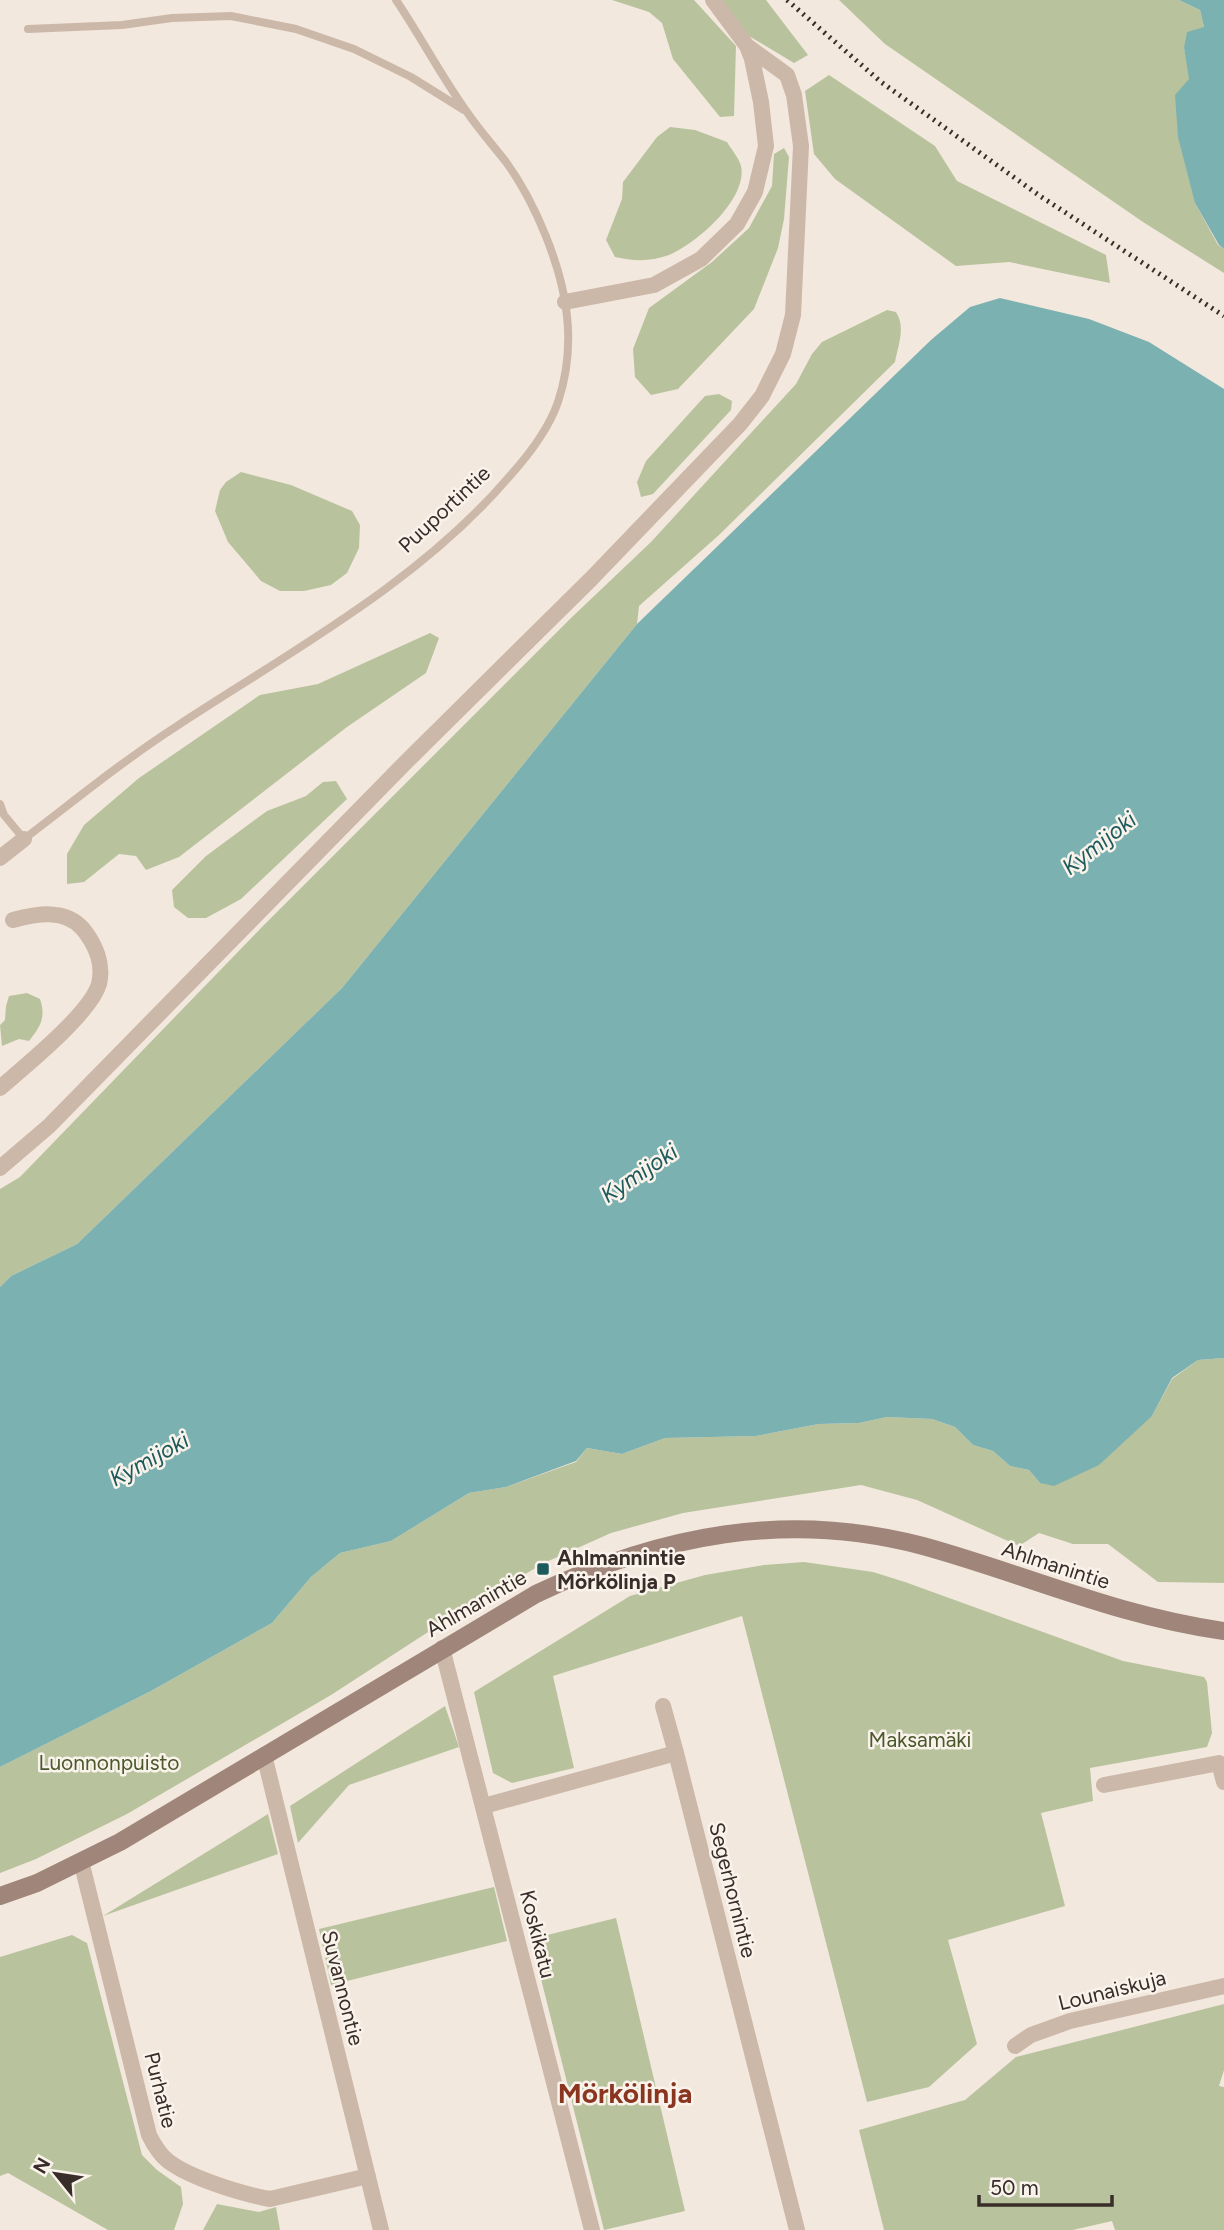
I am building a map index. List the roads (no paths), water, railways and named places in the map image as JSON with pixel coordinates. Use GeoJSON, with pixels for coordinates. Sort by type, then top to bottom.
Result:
{"type":"FeatureCollection","features":[{"type":"Feature","properties":{"kind":"street"},"geometry":{"type":"LineString","coordinates":[[565,302],[654,285],[701,259],[737,224],[755,192],[766,146],[752,59],[747,46],[713,0]]}},
{"type":"Feature","properties":{"kind":"street"},"geometry":{"type":"LineString","coordinates":[[0,1168],[49,1126],[398,770],[591,579],[740,424],[762,396],[783,354],[793,314],[801,146],[794,95],[787,75],[747,46]]}},
{"type":"Feature","properties":{"kind":"street","name":"Puuportintie"},"geometry":{"type":"LineString","coordinates":[[0,858],[24,839]]}},
{"type":"Feature","properties":{"kind":"street"},"geometry":{"type":"LineString","coordinates":[[0,1088],[80,1013],[99,984],[101,970],[92,941],[80,926],[70,920],[44,913],[13,920]]}},
{"type":"Feature","properties":{"kind":"street","name":"Ahlmanintie"},"geometry":{"type":"LineString","coordinates":[[0,1896],[37,1883],[120,1842],[536,1594],[595,1567],[697,1538],[759,1530],[793,1529],[857,1534],[921,1546],[1120,1609],[1224,1631]]}},
{"type":"Feature","properties":{"kind":"street","name":"Koskikatu"},"geometry":{"type":"LineString","coordinates":[[442,1648],[592,2230]]}},
{"type":"Feature","properties":{"kind":"street","name":"Segerhornintie"},"geometry":{"type":"LineString","coordinates":[[663,1706],[797,2230]]}},
{"type":"Feature","properties":{"kind":"street"},"geometry":{"type":"LineString","coordinates":[[484,1806],[676,1753]]}},
{"type":"Feature","properties":{"kind":"street","name":"Suvannontie"},"geometry":{"type":"LineString","coordinates":[[264,1755],[381,2230]]}},
{"type":"Feature","properties":{"kind":"street"},"geometry":{"type":"LineString","coordinates":[[1104,1784],[1219,1762],[1224,1782]]}},
{"type":"Feature","properties":{"kind":"street","name":"Purhatie"},"geometry":{"type":"LineString","coordinates":[[81,1861],[149,2135],[157,2151],[170,2162],[206,2180],[270,2199],[368,2176]]}},
{"type":"Feature","properties":{"kind":"street","name":"Lounaiskuja"},"geometry":{"type":"LineString","coordinates":[[1015,2046],[1031,2035],[1070,2021],[1224,1986]]}},
{"type":"Feature","properties":{"kind":"lane","name":"Puuportintie"},"geometry":{"type":"LineString","coordinates":[[24,839],[173,728],[356,610],[432,552],[483,508],[528,456],[558,403],[567,354],[567,316],[551,249],[536,209],[507,164],[466,112],[396,0]]}},
{"type":"Feature","properties":{"kind":"lane"},"geometry":{"type":"LineString","coordinates":[[28,29],[231,16],[296,29],[354,49],[411,77],[466,112]]}},
{"type":"Feature","properties":{"kind":"lane"},"geometry":{"type":"LineString","coordinates":[[0,804],[4,814],[24,839]]}},
{"type":"Feature","properties":{"kind":"water"},"geometry":{"type":"Polygon","coordinates":[[[1179,0],[1224,0],[1224,249],[1195,203],[1178,137],[1175,95],[1189,79],[1184,48],[1187,32],[1204,27],[1200,10],[1179,0]]]}},
{"type":"Feature","properties":{"kind":"water","name":"Kymijoki"},"geometry":{"type":"Polygon","coordinates":[[[1000,298],[1089,319],[1149,342],[1224,389],[1224,1358],[1198,1360],[1172,1378],[1152,1416],[1099,1465],[1054,1486],[1040,1483],[1029,1470],[1010,1466],[993,1451],[973,1445],[955,1427],[932,1419],[887,1417],[859,1423],[819,1424],[756,1436],[665,1438],[622,1454],[587,1448],[576,1461],[506,1487],[469,1493],[391,1541],[340,1553],[311,1577],[272,1623],[151,1691],[0,1767],[0,1287],[11,1276],[77,1244],[342,988],[637,624],[931,340],[970,307],[1000,298]]]}},
{"type":"Feature","properties":{"kind":"railway"},"geometry":{"type":"LineString","coordinates":[[787,0],[881,82],[1040,196],[1224,316]]}},
{"type":"Feature","properties":{"kind":"place","name":"Ahlmannintie Mörkölinja P"},"geometry":{"type":"Point","coordinates":[543,1569]}},
{"type":"Feature","properties":{"kind":"district","name":"Mörkölinja"},"geometry":{"type":"Point","coordinates":[625,2093]}},
{"type":"Feature","properties":{"kind":"park label","name":"Maksamäki"},"geometry":{"type":"Point","coordinates":[920,1739]}},
{"type":"Feature","properties":{"kind":"park label","name":"Luonnonpuisto"},"geometry":{"type":"Point","coordinates":[109,1762]}}]}
